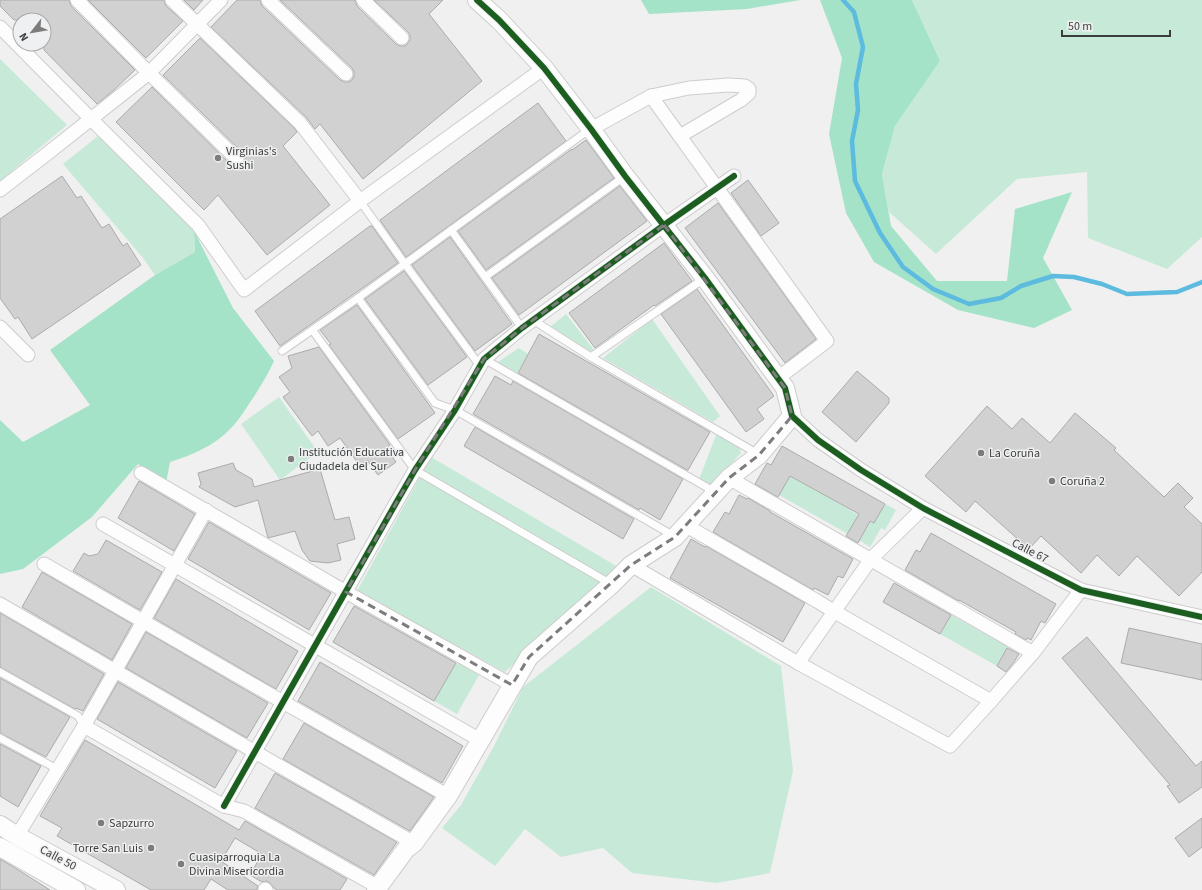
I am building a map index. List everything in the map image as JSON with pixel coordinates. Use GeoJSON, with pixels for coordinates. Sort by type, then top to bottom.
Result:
{"type":"FeatureCollection","features":[{"type":"Feature","properties":{"kind":"street"},"geometry":{"type":"LineString","coordinates":[[77,0],[237,160]]}},
{"type":"Feature","properties":{"kind":"street"},"geometry":{"type":"LineString","coordinates":[[172,0],[300,124],[360,201]]}},
{"type":"Feature","properties":{"kind":"street"},"geometry":{"type":"LineString","coordinates":[[0,190],[48,154],[149,73],[221,0]]}},
{"type":"Feature","properties":{"kind":"street"},"geometry":{"type":"LineString","coordinates":[[268,0],[346,74]]}},
{"type":"Feature","properties":{"kind":"street"},"geometry":{"type":"LineString","coordinates":[[363,0],[402,38]]}},
{"type":"Feature","properties":{"kind":"street"},"geometry":{"type":"LineString","coordinates":[[84,726],[224,806],[244,811],[377,889],[406,849],[414,843],[448,796],[529,657],[612,584],[631,565],[680,531],[729,478],[759,455],[792,416],[785,388],[705,278],[625,176],[544,68],[499,20],[477,0]]}},
{"type":"Feature","properties":{"kind":"street"},"geometry":{"type":"LineString","coordinates":[[0,27],[198,226],[244,290],[360,201],[544,68]]}},
{"type":"Feature","properties":{"kind":"street"},"geometry":{"type":"LineString","coordinates":[[591,129],[651,96],[689,88],[728,85],[745,86],[749,89],[749,93],[741,100],[680,136]]}},
{"type":"Feature","properties":{"kind":"street"},"geometry":{"type":"LineString","coordinates":[[651,96],[827,341],[778,378]]}},
{"type":"Feature","properties":{"kind":"street"},"geometry":{"type":"LineString","coordinates":[[224,806],[415,470],[455,410],[482,363],[522,328],[734,176]]}},
{"type":"Feature","properties":{"kind":"street"},"geometry":{"type":"LineString","coordinates":[[0,327],[28,355]]}},
{"type":"Feature","properties":{"kind":"street","name":"Calle 67"},"geometry":{"type":"LineString","coordinates":[[792,416],[818,440],[861,470],[923,508],[1081,590],[1202,617]]}},
{"type":"Feature","properties":{"kind":"street"},"geometry":{"type":"LineString","coordinates":[[141,473],[346,592],[512,685]]}},
{"type":"Feature","properties":{"kind":"street"},"geometry":{"type":"LineString","coordinates":[[729,478],[1033,653]]}},
{"type":"Feature","properties":{"kind":"street"},"geometry":{"type":"LineString","coordinates":[[798,663],[871,559],[923,508]]}},
{"type":"Feature","properties":{"kind":"street"},"geometry":{"type":"LineString","coordinates":[[16,836],[84,726],[206,510]]}},
{"type":"Feature","properties":{"kind":"street"},"geometry":{"type":"LineString","coordinates":[[103,524],[480,740]]}},
{"type":"Feature","properties":{"kind":"street"},"geometry":{"type":"LineString","coordinates":[[680,531],[817,601],[991,701]]}},
{"type":"Feature","properties":{"kind":"street"},"geometry":{"type":"LineString","coordinates":[[44,564],[448,796]]}},
{"type":"Feature","properties":{"kind":"street"},"geometry":{"type":"LineString","coordinates":[[631,565],[798,663],[950,746],[1033,653],[1081,590]]}},
{"type":"Feature","properties":{"kind":"street"},"geometry":{"type":"LineString","coordinates":[[0,604],[414,843]]}},
{"type":"Feature","properties":{"kind":"street","name":"Calle 50"},"geometry":{"type":"LineString","coordinates":[[0,825],[16,836],[116,890]]}},
{"type":"Feature","properties":{"kind":"street","name":"Calle 50"},"geometry":{"type":"LineString","coordinates":[[0,847],[76,890]]}},
{"type":"Feature","properties":{"kind":"lane"},"geometry":{"type":"LineString","coordinates":[[282,351],[313,331],[591,129]]}},
{"type":"Feature","properties":{"kind":"lane"},"geometry":{"type":"LineString","coordinates":[[485,277],[625,176]]}},
{"type":"Feature","properties":{"kind":"lane"},"geometry":{"type":"LineString","coordinates":[[360,201],[405,264],[482,363],[715,493]]}},
{"type":"Feature","properties":{"kind":"lane"},"geometry":{"type":"LineString","coordinates":[[451,230],[522,328]]}},
{"type":"Feature","properties":{"kind":"lane"},"geometry":{"type":"LineString","coordinates":[[592,357],[705,278]]}},
{"type":"Feature","properties":{"kind":"lane"},"geometry":{"type":"LineString","coordinates":[[358,298],[435,403],[455,410],[680,531]]}},
{"type":"Feature","properties":{"kind":"lane"},"geometry":{"type":"LineString","coordinates":[[533,320],[592,357],[759,455]]}},
{"type":"Feature","properties":{"kind":"lane"},"geometry":{"type":"LineString","coordinates":[[313,331],[415,470],[612,584]]}},
{"type":"Feature","properties":{"kind":"lane"},"geometry":{"type":"LineString","coordinates":[[0,672],[78,716],[84,726]]}},
{"type":"Feature","properties":{"kind":"lane"},"geometry":{"type":"LineString","coordinates":[[0,738],[57,770]]}},
{"type":"Feature","properties":{"kind":"highlighted area"},"geometry":{"type":"Polygon","coordinates":[[[664,225],[785,388],[792,416],[759,455],[729,478],[675,537],[631,565],[529,657],[512,685],[346,592],[415,470],[484,359],[522,328],[664,225]]]}},
{"type":"Feature","properties":{"kind":"green space"},"geometry":{"type":"Polygon","coordinates":[[[641,0],[800,0],[747,9],[649,14],[641,0]]]}},
{"type":"Feature","properties":{"kind":"green space"},"geometry":{"type":"Polygon","coordinates":[[[820,0],[912,0],[940,61],[895,126],[882,174],[891,226],[937,281],[1007,281],[1015,209],[1072,192],[1043,258],[1072,310],[1034,328],[958,310],[874,262],[846,213],[829,134],[842,58],[820,0]]]}},
{"type":"Feature","properties":{"kind":"green space"},"geometry":{"type":"Polygon","coordinates":[[[912,0],[1202,0],[1202,237],[1167,269],[1088,238],[1087,172],[1017,179],[936,254],[889,212],[882,174],[895,126],[940,61],[912,0]]]}},
{"type":"Feature","properties":{"kind":"green space"},"geometry":{"type":"Polygon","coordinates":[[[0,59],[67,125],[0,181],[0,59]]]}},
{"type":"Feature","properties":{"kind":"green space"},"geometry":{"type":"Polygon","coordinates":[[[98,136],[194,231],[195,252],[155,275],[143,258],[63,164],[98,136]]]}},
{"type":"Feature","properties":{"kind":"green space"},"geometry":{"type":"Polygon","coordinates":[[[194,231],[233,308],[274,361],[264,380],[240,417],[225,434],[203,449],[170,462],[166,483],[138,464],[92,517],[23,569],[0,574],[0,420],[23,442],[90,405],[50,350],[155,275],[195,252],[194,231]]]}},
{"type":"Feature","properties":{"kind":"green space"},"geometry":{"type":"Polygon","coordinates":[[[566,314],[594,350],[591,352],[550,327],[566,314]]]}},
{"type":"Feature","properties":{"kind":"green space"},"geometry":{"type":"Polygon","coordinates":[[[652,319],[720,416],[713,422],[603,358],[652,319]]]}},
{"type":"Feature","properties":{"kind":"green space"},"geometry":{"type":"Polygon","coordinates":[[[519,348],[528,354],[515,375],[498,362],[519,348]]]}},
{"type":"Feature","properties":{"kind":"green space"},"geometry":{"type":"Polygon","coordinates":[[[279,397],[318,452],[280,480],[241,424],[279,397]]]}},
{"type":"Feature","properties":{"kind":"green space"},"geometry":{"type":"Polygon","coordinates":[[[717,433],[739,446],[741,453],[712,485],[709,486],[699,479],[717,433]]]}},
{"type":"Feature","properties":{"kind":"green space"},"geometry":{"type":"Polygon","coordinates":[[[431,457],[618,567],[505,672],[357,591],[431,457]]]}},
{"type":"Feature","properties":{"kind":"green space"},"geometry":{"type":"Polygon","coordinates":[[[828,472],[839,478],[828,497],[858,515],[848,534],[779,495],[790,476],[817,491],[828,472]]]}},
{"type":"Feature","properties":{"kind":"green space"},"geometry":{"type":"Polygon","coordinates":[[[885,504],[896,510],[885,530],[881,528],[870,547],[859,540],[870,521],[874,523],[885,504]]]}},
{"type":"Feature","properties":{"kind":"green space"},"geometry":{"type":"Polygon","coordinates":[[[651,587],[781,666],[793,771],[770,873],[717,883],[632,873],[603,848],[561,857],[525,829],[495,866],[442,828],[461,805],[493,748],[523,687],[651,587]]]}},
{"type":"Feature","properties":{"kind":"green space"},"geometry":{"type":"Polygon","coordinates":[[[951,615],[1008,647],[997,666],[940,634],[951,615]]]}},
{"type":"Feature","properties":{"kind":"green space"},"geometry":{"type":"Polygon","coordinates":[[[457,662],[479,675],[457,714],[434,701],[457,662]]]}},
{"type":"Feature","properties":{"kind":"building"},"geometry":{"type":"Polygon","coordinates":[[[0,0],[69,0],[71,6],[135,70],[97,104],[46,52],[52,52],[52,12],[12,12],[12,18],[0,6],[0,0]]]}},
{"type":"Feature","properties":{"kind":"building"},"geometry":{"type":"Polygon","coordinates":[[[88,0],[164,0],[166,6],[183,21],[146,58],[88,0]]]}},
{"type":"Feature","properties":{"kind":"building"},"geometry":{"type":"Polygon","coordinates":[[[184,0],[203,0],[194,10],[184,0]]]}},
{"type":"Feature","properties":{"kind":"building"},"geometry":{"type":"Polygon","coordinates":[[[237,0],[260,0],[262,6],[340,80],[349,82],[354,76],[352,68],[280,0],[355,0],[357,6],[396,44],[405,46],[410,40],[410,35],[408,32],[374,0],[443,0],[429,14],[482,81],[363,179],[320,124],[315,129],[306,117],[211,27],[237,0]]]}},
{"type":"Feature","properties":{"kind":"building"},"geometry":{"type":"Polygon","coordinates":[[[200,38],[294,128],[297,132],[283,146],[330,205],[267,255],[218,195],[204,210],[116,122],[152,87],[231,165],[239,167],[243,164],[245,157],[243,153],[163,75],[200,38]]]}},
{"type":"Feature","properties":{"kind":"building"},"geometry":{"type":"Polygon","coordinates":[[[538,103],[566,141],[406,257],[380,220],[538,103]]]}},
{"type":"Feature","properties":{"kind":"building"},"geometry":{"type":"Polygon","coordinates":[[[586,140],[614,178],[486,270],[458,231],[586,140]]]}},
{"type":"Feature","properties":{"kind":"building"},"geometry":{"type":"Polygon","coordinates":[[[62,176],[77,198],[81,196],[102,228],[109,224],[123,246],[127,243],[141,265],[32,339],[18,317],[15,319],[0,298],[0,219],[62,176]]]}},
{"type":"Feature","properties":{"kind":"building"},"geometry":{"type":"Polygon","coordinates":[[[748,180],[779,223],[761,236],[731,193],[748,180]]]}},
{"type":"Feature","properties":{"kind":"building"},"geometry":{"type":"Polygon","coordinates":[[[620,186],[647,221],[519,315],[492,278],[620,186]]]}},
{"type":"Feature","properties":{"kind":"building"},"geometry":{"type":"Polygon","coordinates":[[[718,203],[816,339],[785,363],[685,228],[718,203]]]}},
{"type":"Feature","properties":{"kind":"building"},"geometry":{"type":"Polygon","coordinates":[[[372,226],[398,263],[280,346],[255,311],[372,226]]]}},
{"type":"Feature","properties":{"kind":"building"},"geometry":{"type":"Polygon","coordinates":[[[450,237],[512,324],[475,351],[412,265],[450,237]]]}},
{"type":"Feature","properties":{"kind":"building"},"geometry":{"type":"Polygon","coordinates":[[[664,243],[692,281],[655,306],[654,305],[595,348],[569,313],[664,243]]]}},
{"type":"Feature","properties":{"kind":"building"},"geometry":{"type":"Polygon","coordinates":[[[404,271],[467,357],[428,385],[365,299],[404,271]]]}},
{"type":"Feature","properties":{"kind":"building"},"geometry":{"type":"Polygon","coordinates":[[[697,289],[774,396],[757,409],[764,419],[746,432],[661,314],[697,289]]]}},
{"type":"Feature","properties":{"kind":"building"},"geometry":{"type":"Polygon","coordinates":[[[357,305],[435,413],[398,439],[329,345],[331,344],[320,330],[357,305]]]}},
{"type":"Feature","properties":{"kind":"building"},"geometry":{"type":"Polygon","coordinates":[[[539,334],[710,432],[688,470],[518,373],[539,334]]]}},
{"type":"Feature","properties":{"kind":"building"},"geometry":{"type":"Polygon","coordinates":[[[319,347],[390,445],[386,448],[396,462],[378,475],[367,460],[360,466],[340,438],[328,446],[318,431],[312,436],[283,397],[290,392],[279,377],[292,368],[288,356],[319,347]]]}},
{"type":"Feature","properties":{"kind":"building"},"geometry":{"type":"Polygon","coordinates":[[[857,371],[889,398],[889,403],[856,442],[822,412],[857,371]]]}},
{"type":"Feature","properties":{"kind":"building"},"geometry":{"type":"Polygon","coordinates":[[[495,376],[511,385],[513,381],[683,479],[660,520],[640,508],[639,510],[473,414],[495,376]]]}},
{"type":"Feature","properties":{"kind":"building"},"geometry":{"type":"Polygon","coordinates":[[[987,406],[1012,429],[1022,418],[1050,443],[1075,413],[1116,448],[1114,450],[1164,497],[1178,483],[1193,498],[1184,507],[1202,524],[1202,572],[1179,596],[1137,556],[1119,576],[1097,555],[1081,573],[1041,536],[1029,549],[975,501],[966,512],[925,476],[987,406]]]}},
{"type":"Feature","properties":{"kind":"building"},"geometry":{"type":"Polygon","coordinates":[[[475,427],[634,519],[623,539],[464,446],[475,427]]]}},
{"type":"Feature","properties":{"kind":"building"},"geometry":{"type":"Polygon","coordinates":[[[782,446],[885,504],[874,523],[870,521],[858,543],[846,536],[859,514],[790,476],[778,497],[755,484],[767,463],[771,465],[782,446]]]}},
{"type":"Feature","properties":{"kind":"building"},"geometry":{"type":"Polygon","coordinates":[[[233,463],[236,470],[252,479],[254,487],[320,469],[335,520],[349,517],[355,539],[337,544],[341,560],[328,563],[310,561],[302,550],[295,531],[268,538],[258,500],[235,507],[199,487],[201,484],[198,473],[233,463]]]}},
{"type":"Feature","properties":{"kind":"building"},"geometry":{"type":"Polygon","coordinates":[[[139,481],[195,514],[174,551],[118,518],[139,481]]]}},
{"type":"Feature","properties":{"kind":"building"},"geometry":{"type":"Polygon","coordinates":[[[739,495],[747,499],[748,498],[853,559],[843,578],[838,576],[828,595],[814,588],[813,590],[713,532],[725,512],[729,514],[739,495]]]}},
{"type":"Feature","properties":{"kind":"building"},"geometry":{"type":"Polygon","coordinates":[[[209,522],[331,593],[309,630],[188,559],[209,522]]]}},
{"type":"Feature","properties":{"kind":"building"},"geometry":{"type":"Polygon","coordinates":[[[931,533],[1056,604],[1045,623],[1041,621],[1031,640],[1027,638],[1026,640],[1015,634],[1016,632],[905,570],[916,550],[920,552],[931,533]]]}},
{"type":"Feature","properties":{"kind":"building"},"geometry":{"type":"Polygon","coordinates":[[[691,539],[705,547],[706,546],[805,603],[783,642],[670,578],[691,539]]]}},
{"type":"Feature","properties":{"kind":"building"},"geometry":{"type":"Polygon","coordinates":[[[106,540],[162,572],[140,610],[73,571],[84,553],[89,556],[98,554],[106,540]]]}},
{"type":"Feature","properties":{"kind":"building"},"geometry":{"type":"Polygon","coordinates":[[[42,572],[132,624],[112,660],[22,607],[42,572]]]}},
{"type":"Feature","properties":{"kind":"building"},"geometry":{"type":"Polygon","coordinates":[[[176,579],[298,651],[276,689],[154,618],[176,579]]]}},
{"type":"Feature","properties":{"kind":"building"},"geometry":{"type":"Polygon","coordinates":[[[894,583],[951,615],[940,634],[883,602],[894,583]]]}},
{"type":"Feature","properties":{"kind":"building"},"geometry":{"type":"Polygon","coordinates":[[[354,606],[456,663],[434,701],[333,642],[354,606]]]}},
{"type":"Feature","properties":{"kind":"building"},"geometry":{"type":"Polygon","coordinates":[[[0,613],[104,674],[83,711],[76,708],[75,709],[0,667],[0,613]]]}},
{"type":"Feature","properties":{"kind":"building"},"geometry":{"type":"Polygon","coordinates":[[[1129,628],[1202,644],[1202,680],[1121,663],[1129,628]]]}},
{"type":"Feature","properties":{"kind":"building"},"geometry":{"type":"Polygon","coordinates":[[[146,632],[268,703],[247,738],[126,668],[146,632]]]}},
{"type":"Feature","properties":{"kind":"building"},"geometry":{"type":"Polygon","coordinates":[[[1087,637],[1196,766],[1202,761],[1202,787],[1179,803],[1167,786],[1170,785],[1062,658],[1087,637]]]}},
{"type":"Feature","properties":{"kind":"building"},"geometry":{"type":"Polygon","coordinates":[[[1007,648],[1019,654],[1006,672],[997,666],[1007,648]]]}},
{"type":"Feature","properties":{"kind":"building"},"geometry":{"type":"Polygon","coordinates":[[[320,662],[463,746],[442,783],[298,701],[320,662]]]}},
{"type":"Feature","properties":{"kind":"building"},"geometry":{"type":"Polygon","coordinates":[[[0,678],[70,717],[46,757],[0,733],[0,678]]]}},
{"type":"Feature","properties":{"kind":"building"},"geometry":{"type":"Polygon","coordinates":[[[118,682],[237,751],[215,788],[97,719],[118,682]]]}},
{"type":"Feature","properties":{"kind":"building"},"geometry":{"type":"Polygon","coordinates":[[[304,723],[434,797],[410,831],[283,759],[304,723]]]}},
{"type":"Feature","properties":{"kind":"building"},"geometry":{"type":"Polygon","coordinates":[[[85,740],[239,830],[245,821],[347,879],[340,890],[277,890],[267,881],[262,882],[250,875],[262,854],[235,838],[221,861],[258,886],[257,890],[228,890],[211,879],[204,890],[151,890],[57,836],[62,828],[40,816],[85,740]]]}},
{"type":"Feature","properties":{"kind":"building"},"geometry":{"type":"Polygon","coordinates":[[[0,744],[41,766],[18,807],[0,796],[0,744]]]}},
{"type":"Feature","properties":{"kind":"building"},"geometry":{"type":"Polygon","coordinates":[[[275,773],[397,842],[374,875],[255,808],[275,773]]]}},
{"type":"Feature","properties":{"kind":"building"},"geometry":{"type":"Polygon","coordinates":[[[1202,818],[1202,847],[1189,857],[1175,838],[1202,818]]]}},
{"type":"Feature","properties":{"kind":"building"},"geometry":{"type":"Polygon","coordinates":[[[0,859],[12,866],[50,890],[0,890],[0,859]]]}},
{"type":"Feature","properties":{"kind":"waterway"},"geometry":{"type":"LineString","coordinates":[[843,0],[854,12],[863,47],[856,84],[858,110],[852,141],[855,181],[880,233],[903,267],[933,289],[969,304],[1001,298],[1021,286],[1053,276],[1074,277],[1102,284],[1127,294],[1177,292],[1202,282]]}},
{"type":"Feature","properties":{"kind":"cycle path"},"geometry":{"type":"LineString","coordinates":[[477,0],[499,20],[544,68],[625,176],[705,278],[785,388],[792,416],[818,440],[861,470],[923,508],[1081,590],[1202,617]]}},
{"type":"Feature","properties":{"kind":"cycle path"},"geometry":{"type":"LineString","coordinates":[[224,806],[415,470],[455,410],[484,359],[522,328],[734,176]]}},
{"type":"Feature","properties":{"kind":"place","name":"Virginias's Sushi"},"geometry":{"type":"Point","coordinates":[218,158]}},
{"type":"Feature","properties":{"kind":"place","name":"La Coruña"},"geometry":{"type":"Point","coordinates":[981,453]}},
{"type":"Feature","properties":{"kind":"place","name":"Institución Educativa Ciudadela del Sur"},"geometry":{"type":"Point","coordinates":[291,459]}},
{"type":"Feature","properties":{"kind":"place","name":"Coruña 2"},"geometry":{"type":"Point","coordinates":[1052,481]}},
{"type":"Feature","properties":{"kind":"place","name":"Sapzurro"},"geometry":{"type":"Point","coordinates":[101,823]}},
{"type":"Feature","properties":{"kind":"place","name":"Torre San Luis"},"geometry":{"type":"Point","coordinates":[151,848]}},
{"type":"Feature","properties":{"kind":"place","name":"Cuasiparroquia La Divina Misericordia"},"geometry":{"type":"Point","coordinates":[181,864]}}]}
